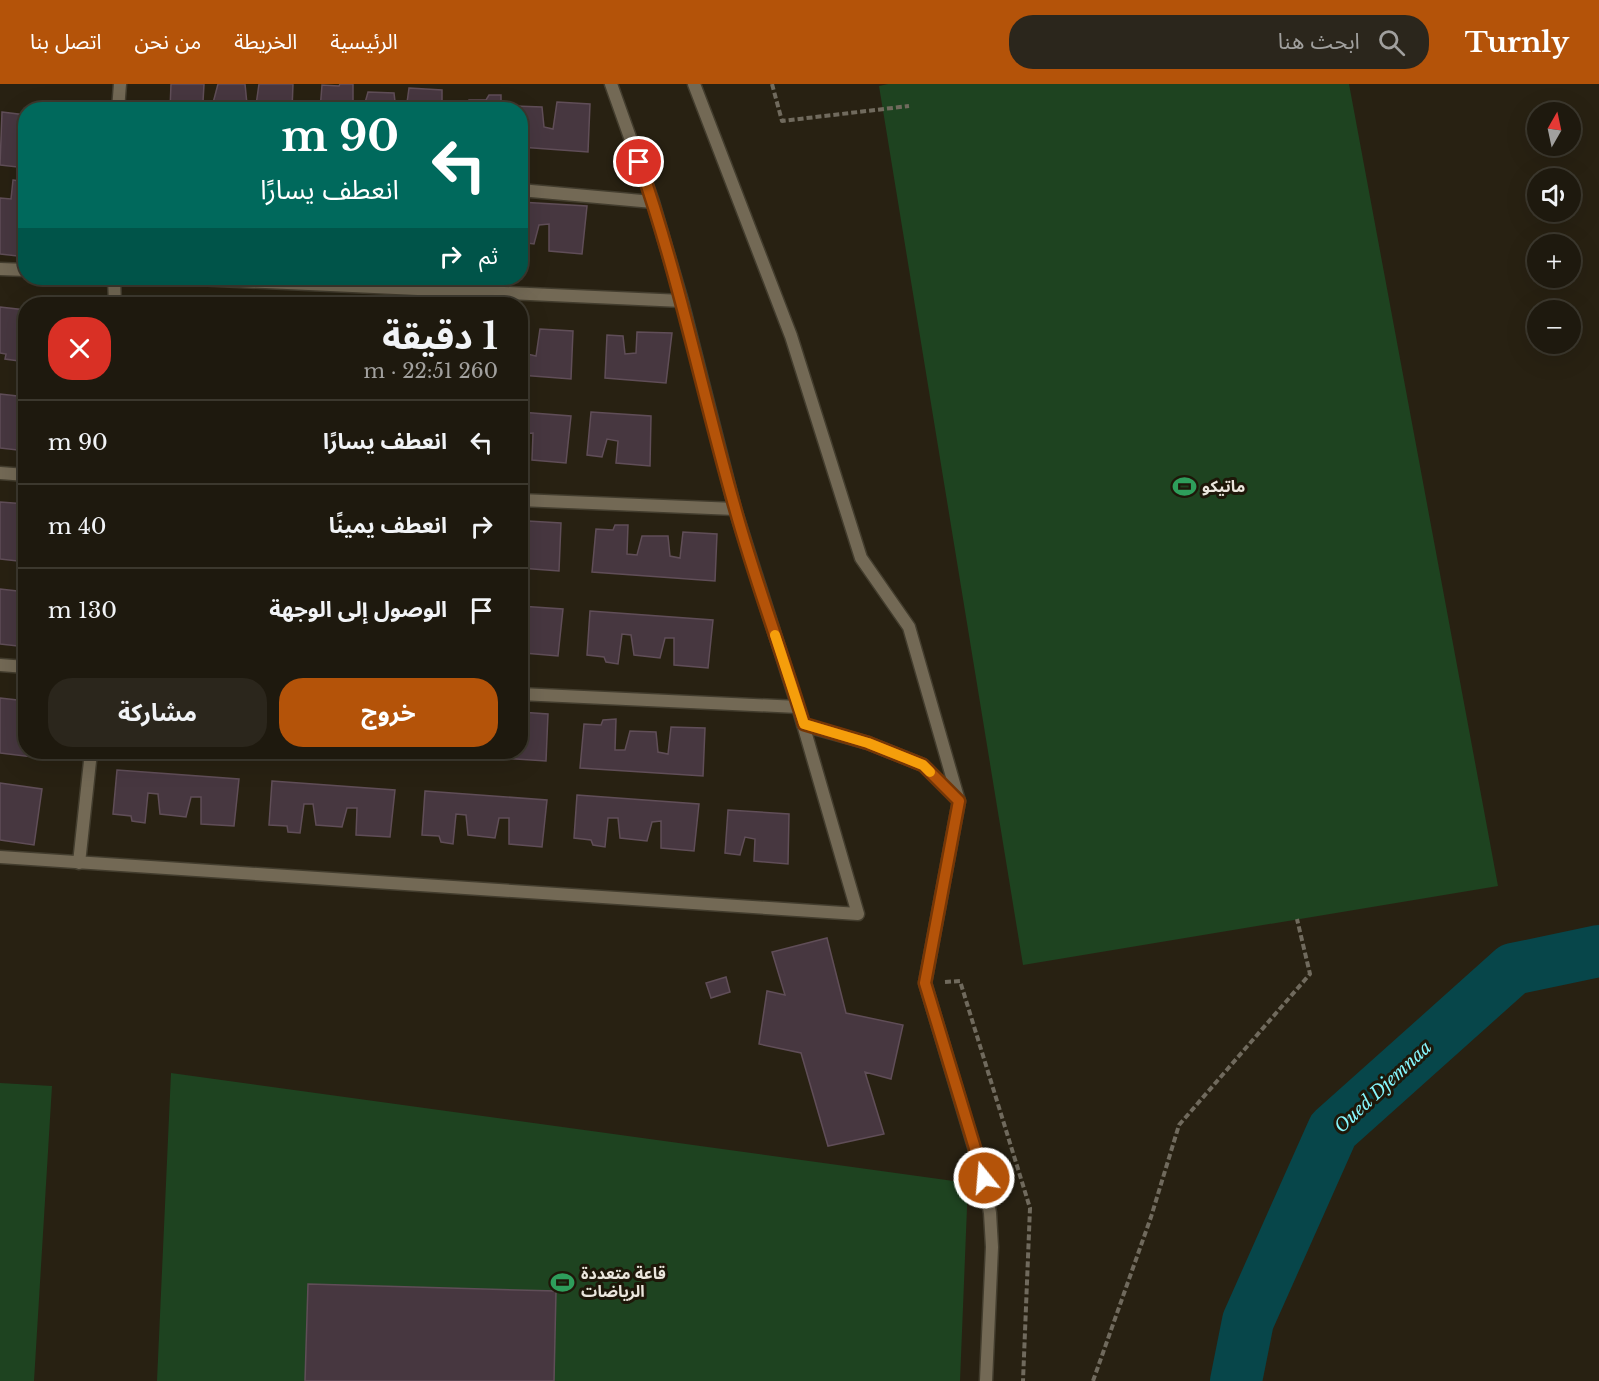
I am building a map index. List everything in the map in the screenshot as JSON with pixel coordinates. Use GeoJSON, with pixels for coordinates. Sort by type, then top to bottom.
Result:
{"type":"FeatureCollection","features":[{"type":"Feature","properties":{"kind":"street"},"geometry":{"type":"LineString","coordinates":[[119,102],[120,84]]}},
{"type":"Feature","properties":{"kind":"street"},"geometry":{"type":"LineString","coordinates":[[0,857],[858,914],[804,724],[735,509],[682,301],[653,202],[612,84]]}},
{"type":"Feature","properties":{"kind":"street"},"geometry":{"type":"LineString","coordinates":[[694,84],[791,336],[861,558],[909,627],[959,801],[925,983],[984,1178],[990,1213],[992,1247],[986,1381]]}},
{"type":"Feature","properties":{"kind":"street"},"geometry":{"type":"LineString","coordinates":[[528,191],[653,202]]}},
{"type":"Feature","properties":{"kind":"street"},"geometry":{"type":"LineString","coordinates":[[0,269],[18,270]]}},
{"type":"Feature","properties":{"kind":"street"},"geometry":{"type":"LineString","coordinates":[[329,285],[682,301]]}},
{"type":"Feature","properties":{"kind":"street"},"geometry":{"type":"LineString","coordinates":[[0,473],[18,474]]}},
{"type":"Feature","properties":{"kind":"street"},"geometry":{"type":"LineString","coordinates":[[528,500],[735,509]]}},
{"type":"Feature","properties":{"kind":"street"},"geometry":{"type":"LineString","coordinates":[[0,665],[18,666]]}},
{"type":"Feature","properties":{"kind":"street"},"geometry":{"type":"LineString","coordinates":[[528,694],[798,707]]}},
{"type":"Feature","properties":{"kind":"street"},"geometry":{"type":"LineString","coordinates":[[804,724],[868,743],[923,765],[959,801]]}},
{"type":"Feature","properties":{"kind":"street"},"geometry":{"type":"LineString","coordinates":[[79,863],[90,759]]}},
{"type":"Feature","properties":{"kind":"path"},"geometry":{"type":"LineString","coordinates":[[772,84],[782,121],[909,106]]}},
{"type":"Feature","properties":{"kind":"path"},"geometry":{"type":"LineString","coordinates":[[1094,1381],[1151,1217],[1179,1125],[1310,974],[1297,919]]}},
{"type":"Feature","properties":{"kind":"green space","name":"ماتيكو"},"geometry":{"type":"Polygon","coordinates":[[[888,84],[1349,84],[1498,886],[1023,965],[879,86],[888,84]]]}},
{"type":"Feature","properties":{"kind":"green space","name":"قاعة متعددة الرياضات"},"geometry":{"type":"Polygon","coordinates":[[[171,1073],[968,1183],[960,1381],[157,1381],[171,1073]]]}},
{"type":"Feature","properties":{"kind":"green space"},"geometry":{"type":"Polygon","coordinates":[[[0,1083],[52,1086],[34,1381],[0,1381],[0,1083]]]}},
{"type":"Feature","properties":{"kind":"building"},"geometry":{"type":"Polygon","coordinates":[[[171,84],[204,84],[203,102],[170,102],[171,84]]]}},
{"type":"Feature","properties":{"kind":"building"},"geometry":{"type":"Polygon","coordinates":[[[218,84],[245,84],[247,102],[213,102],[218,84]]]}},
{"type":"Feature","properties":{"kind":"building"},"geometry":{"type":"Polygon","coordinates":[[[259,84],[293,84],[292,102],[256,102],[259,84]]]}},
{"type":"Feature","properties":{"kind":"building"},"geometry":{"type":"Polygon","coordinates":[[[340,84],[353,84],[353,102],[321,102],[322,85],[339,86],[340,84]]]}},
{"type":"Feature","properties":{"kind":"building"},"geometry":{"type":"Polygon","coordinates":[[[409,88],[442,90],[442,102],[407,102],[409,88]]]}},
{"type":"Feature","properties":{"kind":"building"},"geometry":{"type":"Polygon","coordinates":[[[368,92],[394,93],[395,102],[365,102],[368,92]]]}},
{"type":"Feature","properties":{"kind":"building"},"geometry":{"type":"Polygon","coordinates":[[[489,95],[501,95],[501,102],[469,102],[469,100],[486,100],[489,95]]]}},
{"type":"Feature","properties":{"kind":"building"},"geometry":{"type":"Polygon","coordinates":[[[557,102],[590,104],[588,152],[528,148],[528,106],[542,107],[544,127],[553,129],[557,102]]]}},
{"type":"Feature","properties":{"kind":"building"},"geometry":{"type":"Polygon","coordinates":[[[2,112],[18,114],[18,167],[0,165],[2,112]]]}},
{"type":"Feature","properties":{"kind":"building"},"geometry":{"type":"Polygon","coordinates":[[[13,180],[18,181],[18,256],[0,254],[0,198],[11,199],[13,180]]]}},
{"type":"Feature","properties":{"kind":"building"},"geometry":{"type":"Polygon","coordinates":[[[528,202],[587,206],[582,254],[549,251],[549,224],[539,225],[534,244],[528,243],[528,202]]]}},
{"type":"Feature","properties":{"kind":"building"},"geometry":{"type":"Polygon","coordinates":[[[0,307],[18,309],[18,361],[5,359],[6,354],[0,353],[0,307]]]}},
{"type":"Feature","properties":{"kind":"building"},"geometry":{"type":"Polygon","coordinates":[[[540,329],[573,331],[571,379],[528,376],[528,354],[536,356],[540,329]]]}},
{"type":"Feature","properties":{"kind":"building"},"geometry":{"type":"Polygon","coordinates":[[[637,332],[672,333],[666,383],[605,378],[607,335],[623,336],[625,354],[636,353],[637,332]]]}},
{"type":"Feature","properties":{"kind":"building"},"geometry":{"type":"Polygon","coordinates":[[[0,394],[18,396],[18,450],[0,448],[0,394]]]}},
{"type":"Feature","properties":{"kind":"building"},"geometry":{"type":"Polygon","coordinates":[[[591,412],[651,416],[650,466],[616,463],[618,441],[607,439],[602,457],[587,455],[591,412]]]}},
{"type":"Feature","properties":{"kind":"building"},"geometry":{"type":"Polygon","coordinates":[[[528,413],[571,416],[566,463],[532,460],[533,433],[528,434],[528,413]]]}},
{"type":"Feature","properties":{"kind":"building"},"geometry":{"type":"Polygon","coordinates":[[[0,502],[18,503],[18,561],[0,559],[0,502]]]}},
{"type":"Feature","properties":{"kind":"building"},"geometry":{"type":"Polygon","coordinates":[[[528,521],[561,523],[559,571],[528,569],[528,521]]]}},
{"type":"Feature","properties":{"kind":"building"},"geometry":{"type":"Polygon","coordinates":[[[615,525],[628,525],[627,554],[637,555],[642,536],[668,536],[670,556],[680,558],[683,532],[717,534],[715,581],[592,572],[596,529],[613,530],[615,525]]]}},
{"type":"Feature","properties":{"kind":"building"},"geometry":{"type":"Polygon","coordinates":[[[0,589],[18,591],[18,646],[0,644],[0,589]]]}},
{"type":"Feature","properties":{"kind":"building"},"geometry":{"type":"Polygon","coordinates":[[[528,607],[563,609],[558,656],[528,653],[528,607]]]}},
{"type":"Feature","properties":{"kind":"building"},"geometry":{"type":"Polygon","coordinates":[[[590,611],[713,620],[708,668],[674,665],[674,638],[665,638],[660,658],[634,655],[631,635],[622,634],[618,664],[606,662],[604,657],[587,655],[590,611]]]}},
{"type":"Feature","properties":{"kind":"building"},"geometry":{"type":"Polygon","coordinates":[[[0,698],[18,700],[18,755],[0,753],[0,698]]]}},
{"type":"Feature","properties":{"kind":"building"},"geometry":{"type":"Polygon","coordinates":[[[528,713],[548,714],[546,761],[516,759],[528,759],[528,713]]]}},
{"type":"Feature","properties":{"kind":"building"},"geometry":{"type":"Polygon","coordinates":[[[616,719],[615,750],[625,750],[630,731],[656,732],[658,752],[668,754],[671,727],[705,728],[703,776],[580,768],[584,724],[601,725],[603,720],[616,719]]]}},
{"type":"Feature","properties":{"kind":"building"},"geometry":{"type":"Polygon","coordinates":[[[117,770],[239,779],[234,826],[201,824],[201,797],[191,797],[186,817],[160,814],[158,794],[148,793],[145,823],[132,821],[131,816],[113,814],[117,770]]]}},
{"type":"Feature","properties":{"kind":"building"},"geometry":{"type":"Polygon","coordinates":[[[272,781],[395,790],[390,837],[356,835],[357,808],[347,808],[342,827],[316,825],[313,804],[304,804],[300,833],[288,832],[287,826],[269,825],[272,781]]]}},
{"type":"Feature","properties":{"kind":"building"},"geometry":{"type":"Polygon","coordinates":[[[0,783],[42,789],[34,845],[0,840],[0,783]]]}},
{"type":"Feature","properties":{"kind":"building"},"geometry":{"type":"Polygon","coordinates":[[[425,791],[547,800],[542,847],[509,844],[509,818],[499,818],[495,838],[468,835],[466,815],[456,814],[453,844],[441,842],[439,836],[422,835],[425,791]]]}},
{"type":"Feature","properties":{"kind":"building"},"geometry":{"type":"Polygon","coordinates":[[[577,795],[699,804],[694,851],[661,848],[661,821],[652,822],[647,841],[620,838],[618,818],[608,818],[605,847],[593,845],[591,840],[574,838],[577,795]]]}},
{"type":"Feature","properties":{"kind":"building"},"geometry":{"type":"Polygon","coordinates":[[[728,810],[789,814],[788,864],[754,861],[755,839],[745,837],[740,855],[725,853],[728,810]]]}},
{"type":"Feature","properties":{"kind":"building"},"geometry":{"type":"Polygon","coordinates":[[[827,938],[846,1013],[903,1025],[891,1079],[865,1072],[884,1134],[828,1146],[801,1053],[759,1044],[767,991],[785,995],[772,952],[827,938]]]}},
{"type":"Feature","properties":{"kind":"building"},"geometry":{"type":"Polygon","coordinates":[[[726,977],[730,992],[711,998],[706,983],[726,977]]]}},
{"type":"Feature","properties":{"kind":"building"},"geometry":{"type":"Polygon","coordinates":[[[308,1284],[556,1291],[554,1381],[305,1381],[308,1284]]]}},
{"type":"Feature","properties":{"kind":"waterway","name":"Oued Djemnaa"},"geometry":{"type":"LineString","coordinates":[[1236,1381],[1248,1321],[1333,1130],[1513,969],[1599,951]]}},
{"type":"Feature","properties":{"kind":"slow traffic"},"geometry":{"type":"LineString","coordinates":[[775,635],[804,724],[868,743],[923,765],[930,772]]}},
{"type":"Feature","properties":{"kind":"place","name":"ماتيكو"},"geometry":{"type":"Point","coordinates":[1184,486]}},
{"type":"Feature","properties":{"kind":"place","name":"قاعة متعددة الرياضات"},"geometry":{"type":"Point","coordinates":[563,1282]}},
{"type":"Feature","properties":{"kind":"route"},"geometry":{"type":"LineString","coordinates":[[639,162],[682,301],[735,509],[804,724],[868,743],[923,765],[959,801],[925,983],[984,1178]]}}]}
